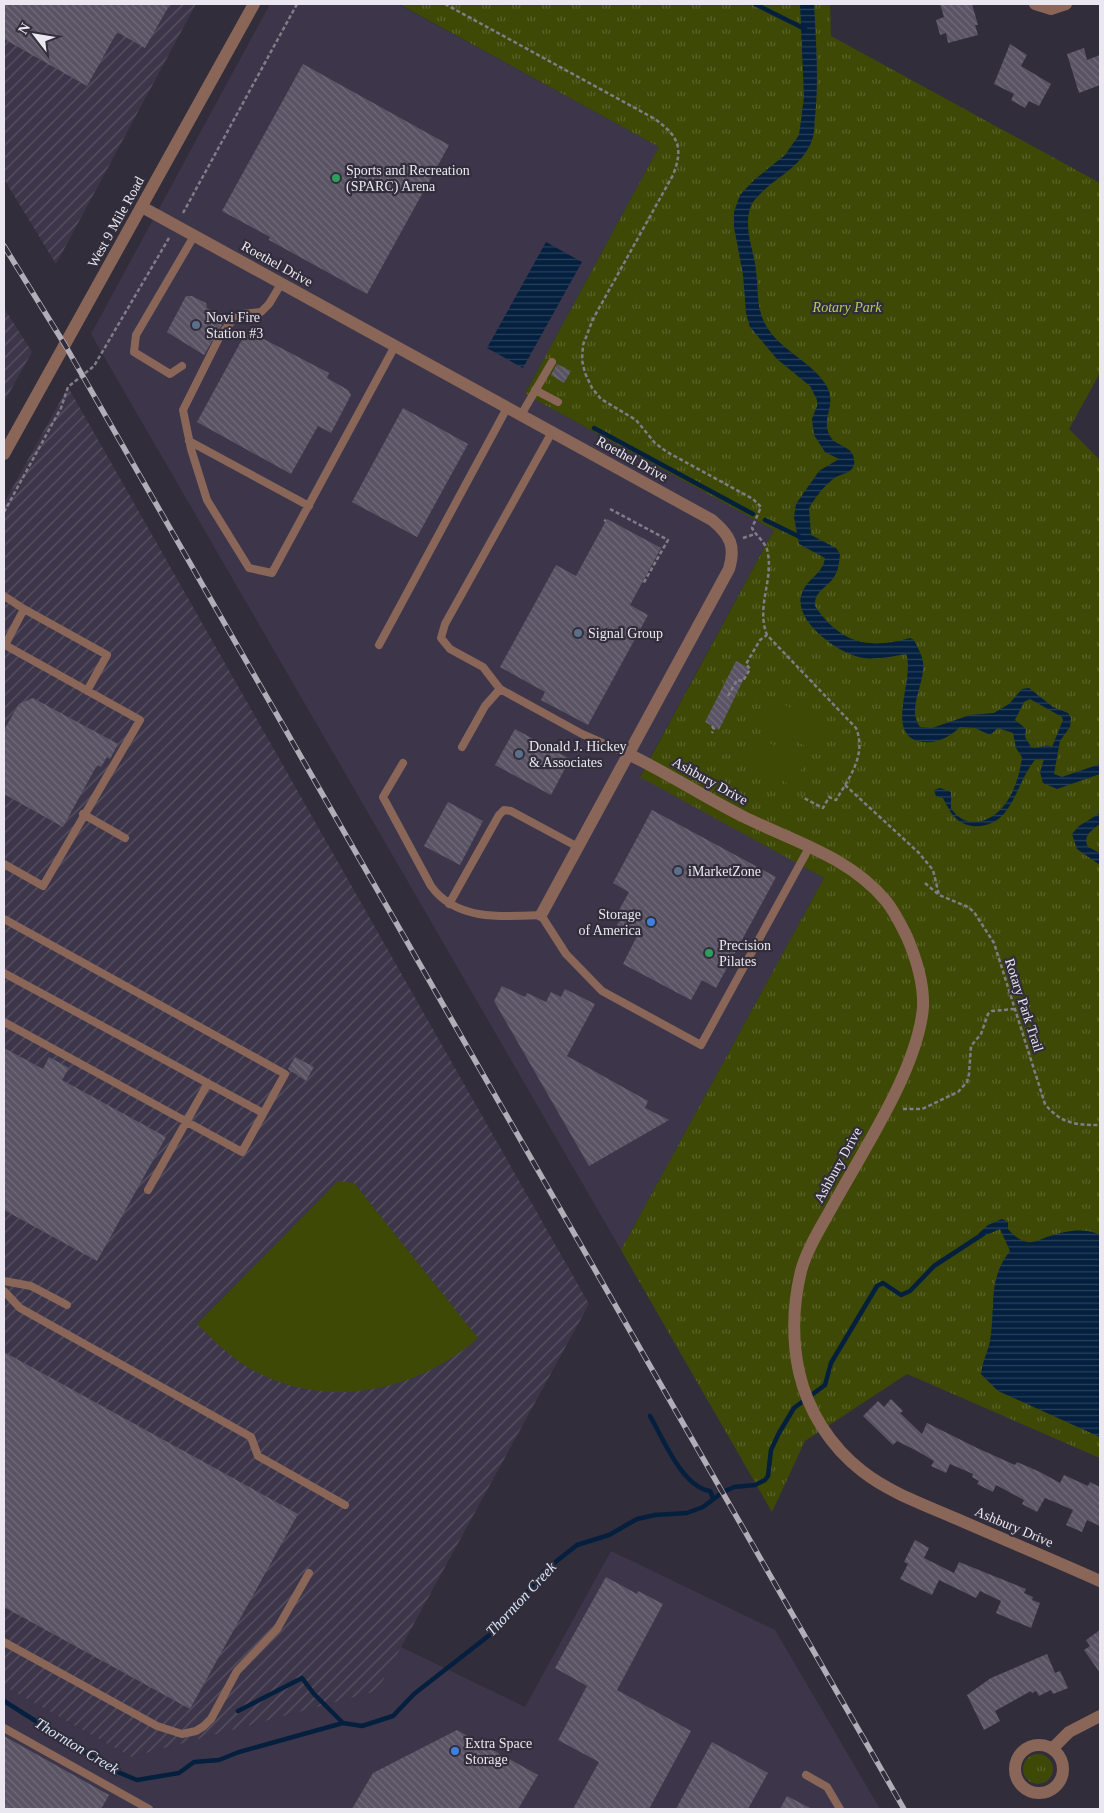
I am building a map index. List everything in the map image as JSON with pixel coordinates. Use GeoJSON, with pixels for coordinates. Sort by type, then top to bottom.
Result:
{"type":"FeatureCollection","features":[{"type":"Feature","properties":{"kind":"street","name":"West 9 Mile Road"},"geometry":{"type":"LineString","coordinates":[[4,454],[254,4]]}},
{"type":"Feature","properties":{"kind":"street"},"geometry":{"type":"LineString","coordinates":[[1035,4],[1051,9],[1066,4]]}},
{"type":"Feature","properties":{"kind":"street","name":"Roethel Drive"},"geometry":{"type":"LineString","coordinates":[[142,207],[712,520],[724,530],[732,542],[733,556],[729,569],[541,915]]}},
{"type":"Feature","properties":{"kind":"street","name":"Ashbury Drive"},"geometry":{"type":"LineString","coordinates":[[628,754],[741,815],[810,846],[859,874],[888,902],[913,951],[920,977],[923,1004],[913,1052],[889,1103],[816,1236],[801,1270],[795,1309],[795,1355],[803,1388],[810,1406],[839,1450],[877,1482],[1100,1581]]}},
{"type":"Feature","properties":{"kind":"street"},"geometry":{"type":"LineString","coordinates":[[1052,1749],[1069,1732],[1100,1716]]}},
{"type":"Feature","properties":{"kind":"lane"},"geometry":{"type":"LineString","coordinates":[[182,366],[170,374],[134,352],[136,335],[194,236]]}},
{"type":"Feature","properties":{"kind":"lane"},"geometry":{"type":"LineString","coordinates":[[281,284],[270,304],[261,312],[242,314],[233,320],[221,334],[183,410],[189,441],[207,500],[248,568],[272,573],[395,346]]}},
{"type":"Feature","properties":{"kind":"lane"},"geometry":{"type":"LineString","coordinates":[[521,415],[552,362]]}},
{"type":"Feature","properties":{"kind":"lane"},"geometry":{"type":"LineString","coordinates":[[536,390],[558,402]]}},
{"type":"Feature","properties":{"kind":"lane"},"geometry":{"type":"LineString","coordinates":[[379,645],[507,408]]}},
{"type":"Feature","properties":{"kind":"lane"},"geometry":{"type":"LineString","coordinates":[[552,432],[442,631],[444,644],[483,668],[500,689],[582,734],[628,754]]}},
{"type":"Feature","properties":{"kind":"lane"},"geometry":{"type":"LineString","coordinates":[[189,441],[309,506]]}},
{"type":"Feature","properties":{"kind":"lane"},"geometry":{"type":"LineString","coordinates":[[4,596],[107,655],[87,691]]}},
{"type":"Feature","properties":{"kind":"lane"},"geometry":{"type":"LineString","coordinates":[[4,864],[43,886],[83,814],[110,773],[140,720],[4,646],[24,609]]}},
{"type":"Feature","properties":{"kind":"lane"},"geometry":{"type":"LineString","coordinates":[[462,747],[484,706],[500,689]]}},
{"type":"Feature","properties":{"kind":"lane"},"geometry":{"type":"LineString","coordinates":[[403,762],[383,797],[431,886],[449,904],[461,910],[496,917],[541,915],[566,954],[602,991],[701,1045],[810,846]]}},
{"type":"Feature","properties":{"kind":"lane"},"geometry":{"type":"LineString","coordinates":[[449,904],[504,810],[511,811],[578,847]]}},
{"type":"Feature","properties":{"kind":"lane"},"geometry":{"type":"LineString","coordinates":[[83,814],[125,838]]}},
{"type":"Feature","properties":{"kind":"lane"},"geometry":{"type":"LineString","coordinates":[[4,919],[285,1074],[242,1152],[4,1022]]}},
{"type":"Feature","properties":{"kind":"lane"},"geometry":{"type":"LineString","coordinates":[[4,973],[263,1114]]}},
{"type":"Feature","properties":{"kind":"lane"},"geometry":{"type":"LineString","coordinates":[[148,1190],[208,1083]]}},
{"type":"Feature","properties":{"kind":"lane"},"geometry":{"type":"LineString","coordinates":[[4,1281],[31,1286],[67,1305]]}},
{"type":"Feature","properties":{"kind":"lane"},"geometry":{"type":"LineString","coordinates":[[4,1291],[20,1308],[251,1437],[258,1456],[345,1505]]}},
{"type":"Feature","properties":{"kind":"lane"},"geometry":{"type":"LineString","coordinates":[[4,1642],[157,1726],[177,1733],[190,1734],[211,1719],[237,1672],[277,1629],[309,1573]]}},
{"type":"Feature","properties":{"kind":"lane"},"geometry":{"type":"LineString","coordinates":[[4,1728],[149,1809]]}},
{"type":"Feature","properties":{"kind":"lane"},"geometry":{"type":"LineString","coordinates":[[806,1775],[827,1787],[840,1809]]}},
{"type":"Feature","properties":{"kind":"lane"},"geometry":{"type":"LineString","coordinates":[[130,1809],[135,1801]]}},
{"type":"Feature","properties":{"kind":"path"},"geometry":{"type":"LineString","coordinates":[[4,512],[61,408],[68,387],[94,366],[176,226],[297,4]]}},
{"type":"Feature","properties":{"kind":"path"},"geometry":{"type":"LineString","coordinates":[[445,4],[655,119],[676,139],[679,149],[679,161],[593,319],[583,345],[582,360],[585,373],[592,388],[601,398],[636,420],[655,443],[667,452],[759,505],[762,510],[752,528],[766,544],[769,555],[762,610],[763,624],[767,635],[856,728],[860,739],[860,752],[836,800],[829,797],[823,808],[802,797]]}},
{"type":"Feature","properties":{"kind":"path"},"geometry":{"type":"LineString","coordinates":[[610,509],[668,540],[644,584]]}},
{"type":"Feature","properties":{"kind":"path"},"geometry":{"type":"LineString","coordinates":[[728,696],[737,680],[743,682],[750,669],[746,664],[760,640],[767,635]]}},
{"type":"Feature","properties":{"kind":"path"},"geometry":{"type":"LineString","coordinates":[[712,726],[714,729],[712,733]]}},
{"type":"Feature","properties":{"kind":"path"},"geometry":{"type":"LineString","coordinates":[[845,785],[919,853],[933,870],[939,895]]}},
{"type":"Feature","properties":{"kind":"path","name":"Rotary Park Trail"},"geometry":{"type":"LineString","coordinates":[[924,882],[939,895],[962,902],[974,912],[994,943],[1045,1104],[1055,1117],[1081,1124],[1100,1125]]}},
{"type":"Feature","properties":{"kind":"path"},"geometry":{"type":"LineString","coordinates":[[901,1108],[922,1109],[958,1092],[967,1082],[971,1046],[981,1034],[988,1014],[992,1011],[1014,1008]]}},
{"type":"Feature","properties":{"kind":"shaded area"},"geometry":{"type":"Polygon","coordinates":[[[4,4],[196,4],[56,264],[4,179],[4,4]]]}},
{"type":"Feature","properties":{"kind":"shaded area"},"geometry":{"type":"Polygon","coordinates":[[[270,4],[398,4],[659,147],[525,394],[774,530],[640,776],[824,878],[621,1250],[91,334],[270,4]]]}},
{"type":"Feature","properties":{"kind":"shaded area"},"geometry":{"type":"Polygon","coordinates":[[[4,308],[32,352],[4,402],[4,308]]]}},
{"type":"Feature","properties":{"kind":"shaded area"},"geometry":{"type":"Polygon","coordinates":[[[68,387],[589,1304],[377,1691],[131,1757],[4,1686],[4,503],[68,387]]]}},
{"type":"Feature","properties":{"kind":"shaded area"},"geometry":{"type":"Polygon","coordinates":[[[611,1551],[775,1630],[880,1809],[4,1809],[4,1686],[131,1757],[377,1691],[401,1647],[525,1707],[611,1551]]]}},
{"type":"Feature","properties":{"kind":"green space","name":"Rotary Park"},"geometry":{"type":"Polygon","coordinates":[[[399,4],[830,4],[831,36],[1100,183],[1100,373],[1069,429],[1100,460],[1100,1458],[907,1374],[805,1441],[772,1512],[621,1250],[824,878],[640,777],[774,530],[525,394],[659,147],[399,4]]]}},
{"type":"Feature","properties":{"kind":"green space"},"geometry":{"type":"Polygon","coordinates":[[[776,700],[825,727],[812,750],[764,723],[776,700]]]}},
{"type":"Feature","properties":{"kind":"green space"},"geometry":{"type":"Polygon","coordinates":[[[757,736],[805,763],[792,786],[744,759],[757,736]]]}},
{"type":"Feature","properties":{"kind":"green space"},"geometry":{"type":"Polygon","coordinates":[[[338,1181],[354,1183],[478,1338],[453,1357],[426,1372],[398,1383],[368,1390],[338,1392],[307,1389],[278,1381],[249,1368],[215,1342],[197,1324],[338,1181]]]}},
{"type":"Feature","properties":{"kind":"green space"},"geometry":{"type":"Polygon","coordinates":[[[1038,1754],[1044,1755],[1052,1763],[1052,1775],[1044,1783],[1038,1784],[1032,1783],[1024,1775],[1023,1769],[1024,1763],[1032,1755],[1038,1754]]]}},
{"type":"Feature","properties":{"kind":"water"},"geometry":{"type":"Polygon","coordinates":[[[800,4],[814,4],[817,75],[813,137],[801,159],[753,202],[748,224],[759,305],[764,323],[780,343],[819,375],[826,385],[830,399],[827,430],[833,440],[849,450],[854,459],[853,468],[828,483],[809,508],[811,535],[836,548],[840,554],[836,574],[819,593],[815,606],[834,628],[845,636],[856,640],[868,643],[881,643],[910,638],[914,640],[921,653],[923,662],[922,678],[915,712],[916,720],[920,727],[932,728],[970,715],[994,713],[1009,704],[1022,689],[1029,688],[1053,707],[1068,713],[1071,718],[1070,727],[1060,741],[1054,774],[1062,777],[1100,764],[1100,774],[1057,789],[1043,783],[1040,772],[1044,759],[1035,760],[1005,813],[996,821],[986,825],[966,825],[957,820],[943,798],[936,796],[934,790],[940,788],[951,792],[951,808],[957,816],[966,821],[973,822],[994,816],[1008,799],[1018,778],[1022,757],[1016,748],[1013,733],[998,728],[990,735],[975,728],[960,727],[938,741],[923,742],[911,738],[904,730],[902,718],[908,664],[906,654],[880,658],[864,658],[843,651],[821,636],[812,627],[805,617],[801,606],[803,590],[821,569],[825,558],[799,544],[794,517],[796,504],[819,471],[839,459],[825,452],[814,435],[812,419],[817,406],[817,400],[810,386],[777,359],[750,327],[746,313],[743,275],[734,227],[734,212],[740,195],[754,180],[785,155],[799,135],[804,97],[800,4]],[[1030,699],[1024,702],[1015,720],[1026,729],[1025,737],[1031,747],[1037,748],[1052,747],[1063,720],[1062,717],[1030,699]]]}},
{"type":"Feature","properties":{"kind":"water"},"geometry":{"type":"Polygon","coordinates":[[[546,242],[582,262],[523,368],[487,348],[546,242]]]}},
{"type":"Feature","properties":{"kind":"water"},"geometry":{"type":"Polygon","coordinates":[[[1100,813],[1100,824],[1087,836],[1086,843],[1088,847],[1100,853],[1100,865],[1077,849],[1072,834],[1079,826],[1100,813]]]}},
{"type":"Feature","properties":{"kind":"water"},"geometry":{"type":"Polygon","coordinates":[[[1002,1219],[1008,1222],[1008,1229],[1012,1233],[1019,1239],[1027,1242],[1068,1231],[1088,1231],[1100,1235],[1100,1437],[998,1391],[981,1374],[992,1329],[995,1283],[1003,1262],[1010,1251],[1000,1229],[979,1238],[978,1234],[988,1225],[1002,1219]]]}},
{"type":"Feature","properties":{"kind":"building"},"geometry":{"type":"Polygon","coordinates":[[[4,4],[170,4],[145,48],[117,32],[87,86],[4,39],[4,4]]]}},
{"type":"Feature","properties":{"kind":"building"},"geometry":{"type":"Polygon","coordinates":[[[940,4],[972,4],[978,25],[975,25],[978,35],[948,43],[946,33],[940,35],[936,20],[944,17],[940,4]]]}},
{"type":"Feature","properties":{"kind":"building"},"geometry":{"type":"Polygon","coordinates":[[[1010,44],[1027,55],[1021,66],[1051,84],[1039,106],[1029,101],[1025,108],[1011,100],[1014,94],[994,84],[1010,44]]]}},
{"type":"Feature","properties":{"kind":"building"},"geometry":{"type":"Polygon","coordinates":[[[1084,48],[1087,60],[1100,55],[1100,85],[1079,93],[1067,54],[1084,48]]]}},
{"type":"Feature","properties":{"kind":"building","name":"Sports and Recreation (SPARC) Arena"},"geometry":{"type":"Polygon","coordinates":[[[303,64],[449,145],[367,294],[269,240],[270,237],[222,211],[303,64]]]}},
{"type":"Feature","properties":{"kind":"building","name":"Novi Fire Station #3"},"geometry":{"type":"Polygon","coordinates":[[[186,296],[192,296],[206,303],[207,308],[226,318],[204,355],[167,332],[186,296]]]}},
{"type":"Feature","properties":{"kind":"building"},"geometry":{"type":"Polygon","coordinates":[[[250,332],[329,373],[327,378],[348,390],[351,395],[331,433],[318,426],[291,474],[197,422],[244,336],[250,332]]]}},
{"type":"Feature","properties":{"kind":"building"},"geometry":{"type":"Polygon","coordinates":[[[557,364],[571,371],[564,383],[551,375],[557,364]]]}},
{"type":"Feature","properties":{"kind":"building"},"geometry":{"type":"Polygon","coordinates":[[[403,408],[468,444],[417,537],[352,502],[403,408]]]}},
{"type":"Feature","properties":{"kind":"building","name":"Signal Group"},"geometry":{"type":"Polygon","coordinates":[[[607,519],[661,548],[630,605],[648,615],[588,725],[541,700],[545,692],[500,667],[556,565],[576,576],[607,519]]]}},
{"type":"Feature","properties":{"kind":"building"},"geometry":{"type":"Polygon","coordinates":[[[736,661],[749,668],[719,730],[705,722],[736,661]]]}},
{"type":"Feature","properties":{"kind":"building"},"geometry":{"type":"Polygon","coordinates":[[[33,698],[118,744],[110,759],[107,757],[101,767],[97,765],[63,827],[4,794],[4,730],[19,704],[33,698]]]}},
{"type":"Feature","properties":{"kind":"building"},"geometry":{"type":"Polygon","coordinates":[[[515,729],[570,759],[551,795],[495,765],[515,729]]]}},
{"type":"Feature","properties":{"kind":"building"},"geometry":{"type":"Polygon","coordinates":[[[448,802],[483,821],[460,865],[424,846],[448,802]]]}},
{"type":"Feature","properties":{"kind":"building"},"geometry":{"type":"Polygon","coordinates":[[[652,810],[776,877],[716,988],[702,980],[691,1000],[623,964],[637,936],[617,925],[622,917],[617,914],[629,892],[613,883],[652,810]]]}},
{"type":"Feature","properties":{"kind":"building"},"geometry":{"type":"Polygon","coordinates":[[[502,986],[525,997],[527,993],[546,1002],[551,992],[561,997],[565,989],[595,1004],[567,1056],[648,1101],[645,1108],[669,1120],[589,1166],[494,1001],[502,986]]]}},
{"type":"Feature","properties":{"kind":"building"},"geometry":{"type":"Polygon","coordinates":[[[4,1048],[43,1069],[49,1057],[69,1068],[62,1080],[166,1137],[97,1261],[4,1210],[4,1048]]]}},
{"type":"Feature","properties":{"kind":"building"},"geometry":{"type":"Polygon","coordinates":[[[295,1057],[314,1067],[306,1081],[288,1069],[295,1057]]]}},
{"type":"Feature","properties":{"kind":"building"},"geometry":{"type":"Polygon","coordinates":[[[4,1352],[298,1514],[190,1709],[4,1607],[4,1352]]]}},
{"type":"Feature","properties":{"kind":"building"},"geometry":{"type":"Polygon","coordinates":[[[891,1399],[903,1411],[900,1413],[922,1434],[927,1423],[977,1448],[1015,1465],[1017,1462],[1060,1483],[1064,1475],[1088,1486],[1090,1482],[1100,1487],[1100,1526],[1087,1520],[1082,1532],[1066,1525],[1073,1510],[1045,1498],[1037,1512],[1022,1504],[1024,1500],[996,1485],[993,1492],[977,1484],[979,1481],[972,1477],[973,1474],[950,1464],[946,1473],[931,1466],[934,1461],[919,1452],[897,1441],[893,1445],[863,1416],[878,1401],[884,1407],[891,1399]]]}},
{"type":"Feature","properties":{"kind":"building"},"geometry":{"type":"Polygon","coordinates":[[[915,1540],[929,1548],[924,1558],[954,1573],[959,1562],[1026,1589],[1024,1593],[1033,1597],[1032,1600],[1040,1603],[1031,1628],[996,1613],[1001,1601],[980,1591],[976,1598],[939,1580],[932,1595],[900,1579],[908,1564],[904,1562],[915,1540]]]}},
{"type":"Feature","properties":{"kind":"building"},"geometry":{"type":"Polygon","coordinates":[[[606,1577],[637,1594],[638,1591],[663,1604],[617,1690],[691,1731],[649,1809],[573,1809],[599,1762],[558,1740],[587,1686],[555,1668],[606,1577]]]}},
{"type":"Feature","properties":{"kind":"building"},"geometry":{"type":"Polygon","coordinates":[[[1100,1630],[1100,1673],[1084,1650],[1090,1646],[1086,1640],[1100,1630]]]}},
{"type":"Feature","properties":{"kind":"building"},"geometry":{"type":"Polygon","coordinates":[[[1047,1654],[1055,1673],[1060,1671],[1068,1688],[1053,1694],[1051,1690],[1039,1696],[1036,1691],[1032,1693],[1031,1691],[995,1711],[1000,1721],[984,1730],[967,1695],[991,1678],[1047,1654]]]}},
{"type":"Feature","properties":{"kind":"building","name":"Extra Space Storage"},"geometry":{"type":"Polygon","coordinates":[[[457,1730],[538,1775],[518,1809],[352,1809],[373,1773],[457,1730]]]}},
{"type":"Feature","properties":{"kind":"building"},"geometry":{"type":"Polygon","coordinates":[[[4,1736],[109,1795],[101,1809],[4,1809],[4,1736]]]}},
{"type":"Feature","properties":{"kind":"building"},"geometry":{"type":"Polygon","coordinates":[[[712,1742],[768,1773],[748,1809],[676,1809],[712,1742]]]}},
{"type":"Feature","properties":{"kind":"building"},"geometry":{"type":"Polygon","coordinates":[[[787,1796],[812,1809],[780,1809],[787,1796]]]}},
{"type":"Feature","properties":{"kind":"waterway"},"geometry":{"type":"LineString","coordinates":[[755,4],[805,29]]}},
{"type":"Feature","properties":{"kind":"waterway"},"geometry":{"type":"LineString","coordinates":[[594,428],[753,514]]}},
{"type":"Feature","properties":{"kind":"waterway"},"geometry":{"type":"LineString","coordinates":[[765,520],[802,538]]}},
{"type":"Feature","properties":{"kind":"waterway","name":"Thornton Creek"},"geometry":{"type":"LineString","coordinates":[[4,1701],[113,1770],[137,1780],[179,1773],[194,1762],[219,1760],[239,1752],[343,1723],[362,1726],[393,1716],[414,1694],[496,1630],[544,1571],[577,1545],[609,1535],[637,1519],[655,1515],[687,1513],[703,1507],[723,1492],[734,1487],[755,1485],[765,1480],[768,1476],[771,1450],[779,1433],[794,1408],[825,1385],[831,1363],[877,1286],[883,1283],[901,1295],[910,1291],[934,1266],[983,1234]]}},
{"type":"Feature","properties":{"kind":"waterway"},"geometry":{"type":"LineString","coordinates":[[650,1416],[682,1471],[700,1488],[710,1491],[713,1498]]}},
{"type":"Feature","properties":{"kind":"waterway"},"geometry":{"type":"LineString","coordinates":[[238,1711],[302,1678],[314,1694],[343,1723]]}},
{"type":"Feature","properties":{"kind":"railway"},"geometry":{"type":"LineString","coordinates":[[4,246],[65,345],[904,1809]]}},
{"type":"Feature","properties":{"kind":"place","name":"Sports and Recreation (SPARC) Arena"},"geometry":{"type":"Point","coordinates":[336,178]}},
{"type":"Feature","properties":{"kind":"place","name":"Novi Fire Station #3"},"geometry":{"type":"Point","coordinates":[196,325]}},
{"type":"Feature","properties":{"kind":"place","name":"Signal Group"},"geometry":{"type":"Point","coordinates":[578,633]}},
{"type":"Feature","properties":{"kind":"place","name":"Donald J. Hickey & Associates"},"geometry":{"type":"Point","coordinates":[519,754]}},
{"type":"Feature","properties":{"kind":"place","name":"iMarketZone"},"geometry":{"type":"Point","coordinates":[678,871]}},
{"type":"Feature","properties":{"kind":"place","name":"Storage of America"},"geometry":{"type":"Point","coordinates":[651,922]}},
{"type":"Feature","properties":{"kind":"place","name":"Precision Pilates"},"geometry":{"type":"Point","coordinates":[709,953]}},
{"type":"Feature","properties":{"kind":"place","name":"Extra Space Storage"},"geometry":{"type":"Point","coordinates":[455,1751]}}]}
